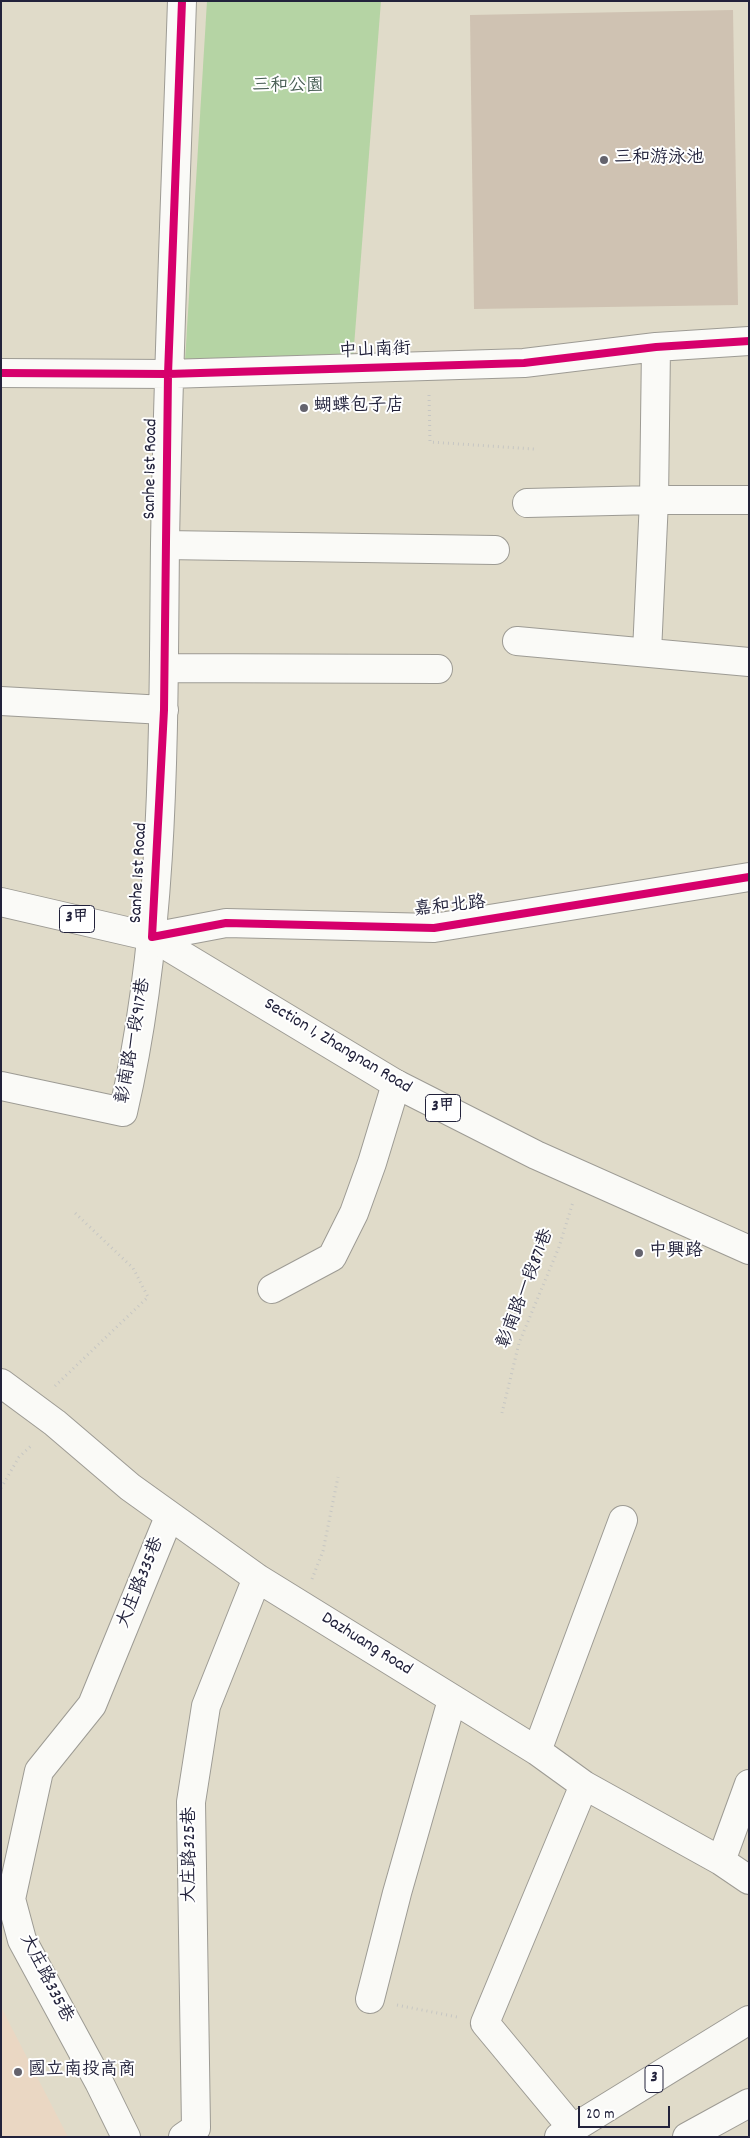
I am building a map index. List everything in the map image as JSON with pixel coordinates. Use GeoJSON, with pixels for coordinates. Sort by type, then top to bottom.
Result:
{"type":"FeatureCollection","features":[{"type":"Feature","properties":{"kind":"street","name":"Sanhe 1st Road"},"geometry":{"type":"LineString","coordinates":[[152,937],[164,710],[168,374],[182,1]]}},
{"type":"Feature","properties":{"kind":"street","name":"中山南街"},"geometry":{"type":"LineString","coordinates":[[1,373],[168,374],[524,363],[656,347],[749,341]]}},
{"type":"Feature","properties":{"kind":"street"},"geometry":{"type":"LineString","coordinates":[[647,652],[654,500],[656,347]]}},
{"type":"Feature","properties":{"kind":"street"},"geometry":{"type":"LineString","coordinates":[[526,503],[749,500]]}},
{"type":"Feature","properties":{"kind":"street"},"geometry":{"type":"LineString","coordinates":[[165,545],[494,550]]}},
{"type":"Feature","properties":{"kind":"street"},"geometry":{"type":"LineString","coordinates":[[517,641],[749,662]]}},
{"type":"Feature","properties":{"kind":"street"},"geometry":{"type":"LineString","coordinates":[[165,668],[438,669]]}},
{"type":"Feature","properties":{"kind":"street"},"geometry":{"type":"LineString","coordinates":[[1,701],[164,710]]}},
{"type":"Feature","properties":{"kind":"street","name":"嘉和北路"},"geometry":{"type":"LineString","coordinates":[[152,937],[226,923],[434,928],[749,877]]}},
{"type":"Feature","properties":{"kind":"street","name":"Section 1, Zhangnan Road"},"geometry":{"type":"LineString","coordinates":[[1,902],[152,937],[396,1084],[536,1155],[749,1250]]}},
{"type":"Feature","properties":{"kind":"street","name":"彰南路一段917巷"},"geometry":{"type":"LineString","coordinates":[[1,1086],[123,1112],[134,1064],[152,937]]}},
{"type":"Feature","properties":{"kind":"street"},"geometry":{"type":"LineString","coordinates":[[272,1288],[332,1257],[354,1213],[396,1084]]}},
{"type":"Feature","properties":{"kind":"street","name":"Dazhuang Road"},"geometry":{"type":"LineString","coordinates":[[1,1383],[55,1423],[130,1487],[257,1578],[537,1751],[584,1785],[721,1861],[749,1880]]}},
{"type":"Feature","properties":{"kind":"street","name":"大庄路335巷"},"geometry":{"type":"LineString","coordinates":[[127,2137],[22,1940],[11,1899],[39,1771],[92,1705],[170,1517]]}},
{"type":"Feature","properties":{"kind":"street"},"geometry":{"type":"LineString","coordinates":[[537,1751],[623,1520]]}},
{"type":"Feature","properties":{"kind":"street","name":"大庄路325巷"},"geometry":{"type":"LineString","coordinates":[[183,2137],[196,2128],[191,1802],[206,1706],[257,1578]]}},
{"type":"Feature","properties":{"kind":"street"},"geometry":{"type":"LineString","coordinates":[[370,1999],[397,1892],[452,1700]]}},
{"type":"Feature","properties":{"kind":"street"},"geometry":{"type":"LineString","coordinates":[[721,1861],[749,1784]]}},
{"type":"Feature","properties":{"kind":"street"},"geometry":{"type":"LineString","coordinates":[[566,2133],[485,2023],[584,1785]]}},
{"type":"Feature","properties":{"kind":"street","name":"3"},"geometry":{"type":"LineString","coordinates":[[566,2133],[749,2020]]}},
{"type":"Feature","properties":{"kind":"street"},"geometry":{"type":"LineString","coordinates":[[687,2137],[749,2102]]}},
{"type":"Feature","properties":{"kind":"path"},"geometry":{"type":"LineString","coordinates":[[428,366],[430,442],[534,449]]}},
{"type":"Feature","properties":{"kind":"path"},"geometry":{"type":"LineString","coordinates":[[33,1407],[148,1297],[133,1268],[74,1212]]}},
{"type":"Feature","properties":{"kind":"path"},"geometry":{"type":"LineString","coordinates":[[1,1488],[19,1457],[55,1423]]}},
{"type":"Feature","properties":{"kind":"path"},"geometry":{"type":"LineString","coordinates":[[302,1605],[323,1551],[338,1477]]}},
{"type":"Feature","properties":{"kind":"path"},"geometry":{"type":"LineString","coordinates":[[370,1999],[485,2023]]}},
{"type":"Feature","properties":{"kind":"shaded area","name":"國立南投高商"},"geometry":{"type":"Polygon","coordinates":[[[1,2007],[68,2137],[1,2137],[1,2007]]]}},
{"type":"Feature","properties":{"kind":"green space","name":"三和公園"},"geometry":{"type":"Polygon","coordinates":[[[207,1],[381,1],[353,359],[185,361],[207,1]]]}},
{"type":"Feature","properties":{"kind":"building","name":"三和游泳池"},"geometry":{"type":"Polygon","coordinates":[[[733,10],[738,305],[474,309],[470,15],[733,10]]]}},
{"type":"Feature","properties":{"kind":"cycle path"},"geometry":{"type":"LineString","coordinates":[[182,1],[168,374],[164,710],[152,937],[226,923],[434,928],[749,877]]}},
{"type":"Feature","properties":{"kind":"cycle path"},"geometry":{"type":"LineString","coordinates":[[1,373],[168,374],[524,363],[656,347],[749,341]]}},
{"type":"Feature","properties":{"kind":"place","name":"三和游泳池"},"geometry":{"type":"Point","coordinates":[604,160]}},
{"type":"Feature","properties":{"kind":"place","name":"蝴蝶包子店"},"geometry":{"type":"Point","coordinates":[304,408]}},
{"type":"Feature","properties":{"kind":"place","name":"中興路"},"geometry":{"type":"Point","coordinates":[639,1253]}},
{"type":"Feature","properties":{"kind":"place","name":"國立南投高商"},"geometry":{"type":"Point","coordinates":[18,2072]}}]}
